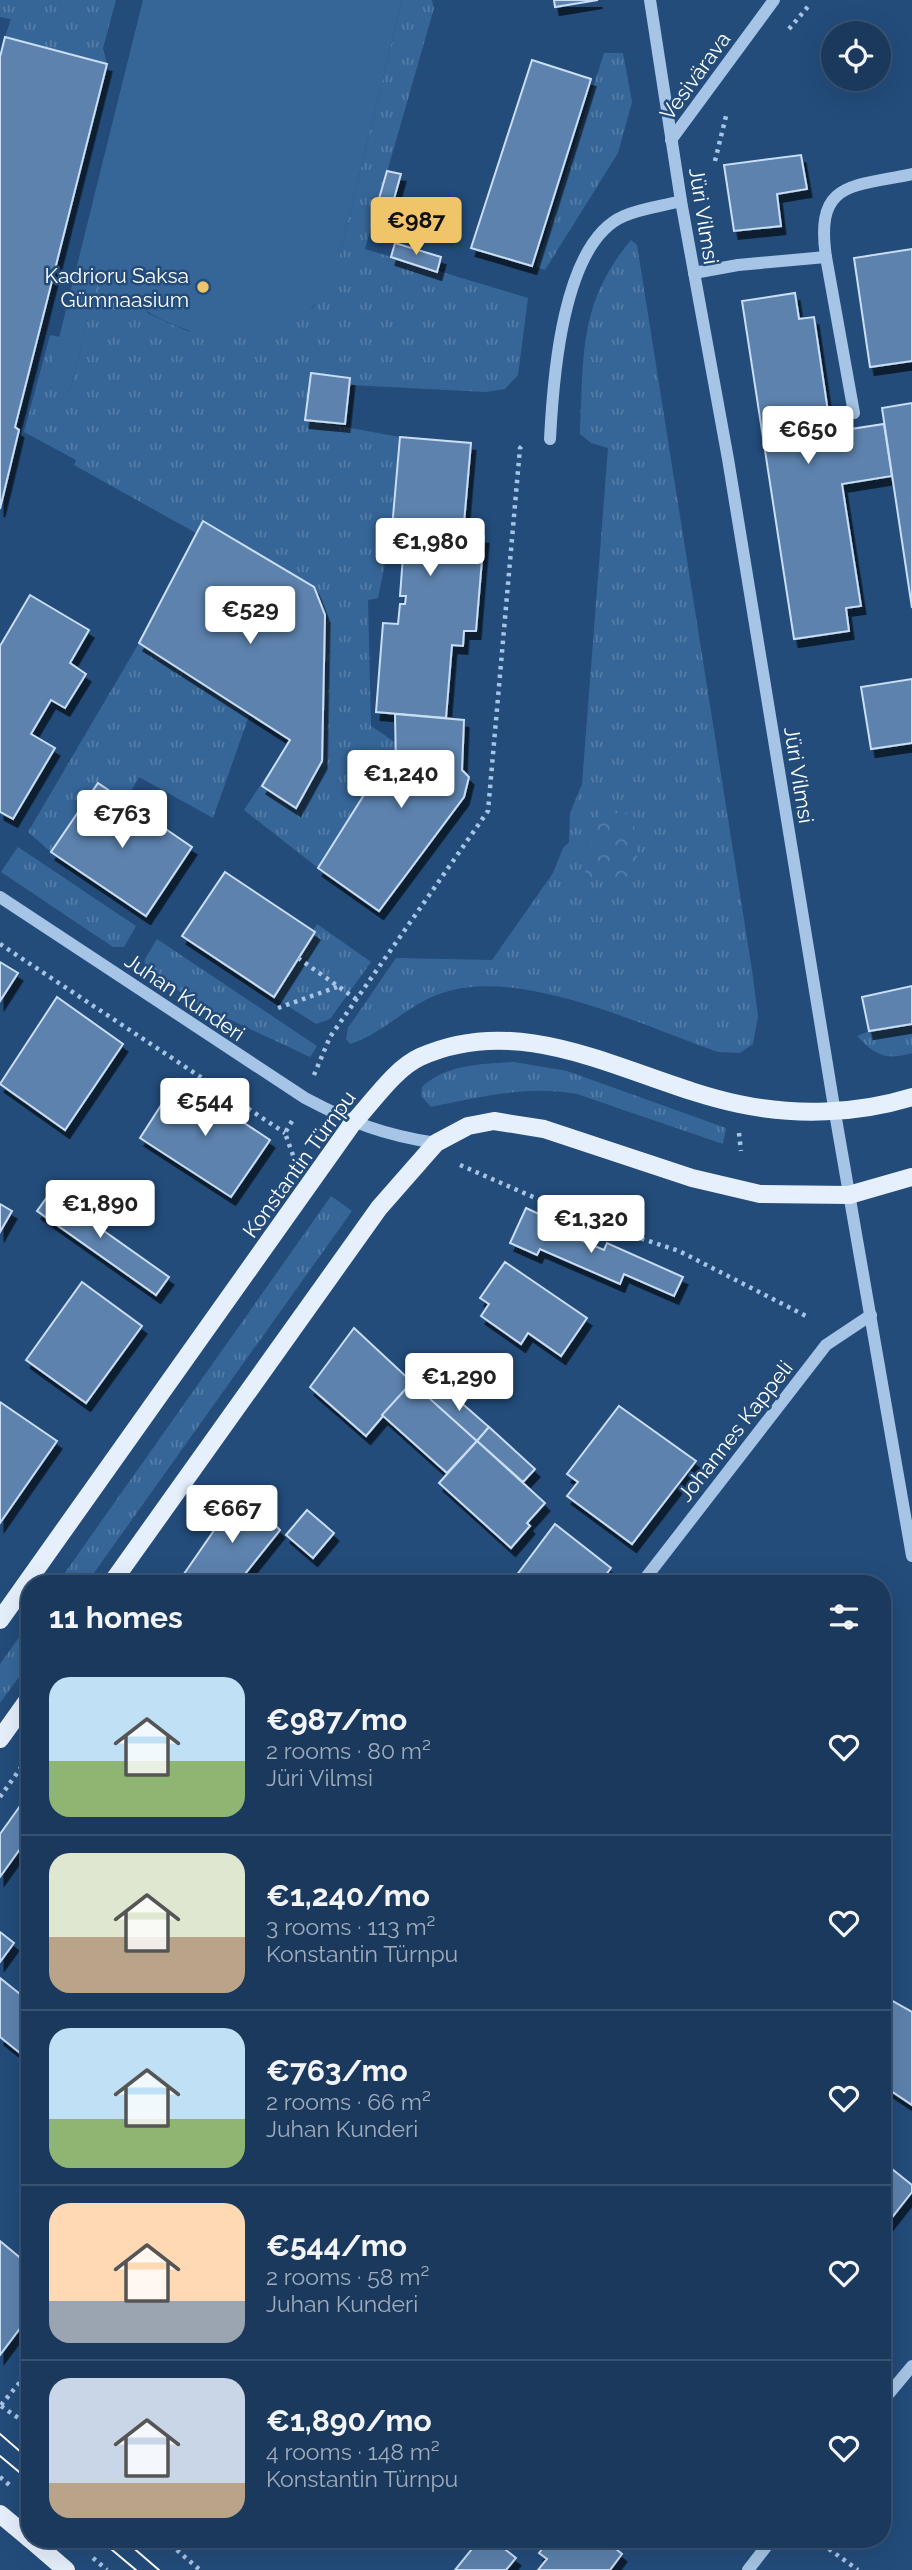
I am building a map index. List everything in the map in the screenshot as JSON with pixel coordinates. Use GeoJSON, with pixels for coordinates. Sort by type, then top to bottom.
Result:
{"type":"FeatureCollection","features":[{"type":"Feature","properties":{"kind":"main road","name":"Konstantin Türnpu"},"geometry":{"type":"LineString","coordinates":[[32,1575],[352,1124],[397,1075],[419,1057],[466,1044],[514,1039],[561,1048],[739,1104],[835,1113],[912,1097]]}},
{"type":"Feature","properties":{"kind":"main road"},"geometry":{"type":"LineString","coordinates":[[117,1575],[379,1209],[436,1143],[468,1126],[494,1121],[515,1122],[692,1178],[760,1194],[849,1195],[912,1177]]}},
{"type":"Feature","properties":{"kind":"main road","name":"Konstantin Türnpu"},"geometry":{"type":"LineString","coordinates":[[0,1620],[21,1590]]}},
{"type":"Feature","properties":{"kind":"main road"},"geometry":{"type":"LineString","coordinates":[[0,1739],[21,1710]]}},
{"type":"Feature","properties":{"kind":"main road"},"geometry":{"type":"LineString","coordinates":[[0,2514],[21,2532]]}},
{"type":"Feature","properties":{"kind":"main road"},"geometry":{"type":"LineString","coordinates":[[40,2548],[66,2570]]}},
{"type":"Feature","properties":{"kind":"street","name":"Jüri Vilmsi"},"geometry":{"type":"LineString","coordinates":[[650,0],[681,201],[728,459],[835,1113],[912,1556]]}},
{"type":"Feature","properties":{"kind":"street","name":"Vesivärava"},"geometry":{"type":"LineString","coordinates":[[671,140],[774,0]]}},
{"type":"Feature","properties":{"kind":"street"},"geometry":{"type":"LineString","coordinates":[[854,413],[826,257],[824,216],[831,201],[844,188],[912,174]]}},
{"type":"Feature","properties":{"kind":"street"},"geometry":{"type":"LineString","coordinates":[[550,439],[568,296],[590,244],[622,216],[681,201]]}},
{"type":"Feature","properties":{"kind":"street"},"geometry":{"type":"LineString","coordinates":[[694,273],[738,265],[826,257]]}},
{"type":"Feature","properties":{"kind":"street","name":"Juhan Kunderi"},"geometry":{"type":"LineString","coordinates":[[0,897],[305,1098],[352,1124],[395,1136],[436,1143]]}},
{"type":"Feature","properties":{"kind":"street","name":"Johannes Kappeli"},"geometry":{"type":"LineString","coordinates":[[648,1575],[826,1345],[871,1315]]}},
{"type":"Feature","properties":{"kind":"street"},"geometry":{"type":"LineString","coordinates":[[891,2391],[912,2366]]}},
{"type":"Feature","properties":{"kind":"street"},"geometry":{"type":"LineString","coordinates":[[748,2570],[765,2548]]}},
{"type":"Feature","properties":{"kind":"path"},"geometry":{"type":"LineString","coordinates":[[784,34],[811,3]]}},
{"type":"Feature","properties":{"kind":"path"},"geometry":{"type":"LineString","coordinates":[[715,161],[725,115],[731,106]]}},
{"type":"Feature","properties":{"kind":"path"},"geometry":{"type":"LineString","coordinates":[[285,1133],[305,1098],[330,1037],[488,811],[520,449],[551,415]]}},
{"type":"Feature","properties":{"kind":"path"},"geometry":{"type":"LineString","coordinates":[[0,944],[285,1133],[295,1161]]}},
{"type":"Feature","properties":{"kind":"path"},"geometry":{"type":"LineString","coordinates":[[298,958],[356,999]]}},
{"type":"Feature","properties":{"kind":"path"},"geometry":{"type":"LineString","coordinates":[[278,1008],[338,986]]}},
{"type":"Feature","properties":{"kind":"path"},"geometry":{"type":"LineString","coordinates":[[739,1132],[741,1151]]}},
{"type":"Feature","properties":{"kind":"path"},"geometry":{"type":"LineString","coordinates":[[460,1165],[588,1221],[679,1251],[806,1316]]}},
{"type":"Feature","properties":{"kind":"path"},"geometry":{"type":"LineString","coordinates":[[0,1797],[21,1768]]}},
{"type":"Feature","properties":{"kind":"path"},"geometry":{"type":"LineString","coordinates":[[21,2380],[0,2405],[21,2420]]}},
{"type":"Feature","properties":{"kind":"path"},"geometry":{"type":"LineString","coordinates":[[174,2548],[200,2570]]}},
{"type":"Feature","properties":{"kind":"path"},"geometry":{"type":"LineString","coordinates":[[828,2548],[858,2570]]}},
{"type":"Feature","properties":{"kind":"green space"},"geometry":{"type":"Polygon","coordinates":[[[0,0],[116,0],[103,48],[107,64],[5,37],[11,19],[0,17],[0,0]]]}},
{"type":"Feature","properties":{"kind":"green space"},"geometry":{"type":"Polygon","coordinates":[[[143,0],[402,0],[340,254],[327,289],[313,307],[294,322],[273,332],[224,337],[200,333],[176,326],[135,302],[121,287],[103,259],[70,391],[47,386],[143,0]]]}},
{"type":"Feature","properties":{"kind":"green space"},"geometry":{"type":"Polygon","coordinates":[[[402,0],[432,0],[434,8],[365,249],[528,298],[518,375],[505,389],[486,392],[350,385],[350,378],[311,374],[306,420],[400,437],[392,528],[378,598],[368,600],[371,726],[396,743],[396,768],[380,794],[368,787],[318,868],[244,810],[290,740],[250,713],[213,818],[139,777],[125,802],[97,783],[51,852],[28,832],[139,643],[196,533],[74,465],[76,460],[24,432],[50,335],[60,337],[48,386],[70,391],[103,258],[148,313],[188,331],[256,335],[279,328],[313,308],[325,291],[340,254],[402,0]]]}},
{"type":"Feature","properties":{"kind":"green space"},"geometry":{"type":"Polygon","coordinates":[[[604,53],[623,53],[632,102],[618,153],[545,270],[536,267],[604,53]]]}},
{"type":"Feature","properties":{"kind":"green space"},"geometry":{"type":"Polygon","coordinates":[[[631,240],[637,245],[752,970],[758,1016],[753,1044],[740,1053],[718,1052],[618,1015],[544,993],[507,987],[473,987],[430,998],[374,1033],[350,1044],[346,1039],[348,1028],[396,958],[492,960],[553,873],[563,848],[569,842],[570,813],[582,784],[608,448],[591,443],[580,434],[584,355],[587,331],[601,286],[631,240]]]}},
{"type":"Feature","properties":{"kind":"green space"},"geometry":{"type":"Polygon","coordinates":[[[600,808],[633,814],[639,877],[584,878],[600,808]]]}},
{"type":"Feature","properties":{"kind":"green space"},"geometry":{"type":"Polygon","coordinates":[[[18,847],[136,926],[124,947],[113,947],[1,872],[18,847]]]}},
{"type":"Feature","properties":{"kind":"green space"},"geometry":{"type":"Polygon","coordinates":[[[317,924],[371,962],[330,1019],[316,1024],[274,997],[317,924]]]}},
{"type":"Feature","properties":{"kind":"green space"},"geometry":{"type":"Polygon","coordinates":[[[157,939],[317,1046],[310,1057],[199,1005],[144,967],[145,959],[157,939]]]}},
{"type":"Feature","properties":{"kind":"green space"},"geometry":{"type":"Polygon","coordinates":[[[912,1024],[912,1053],[903,1055],[882,1055],[857,1036],[869,1031],[912,1024]]]}},
{"type":"Feature","properties":{"kind":"green space"},"geometry":{"type":"Polygon","coordinates":[[[514,1062],[567,1071],[726,1128],[723,1144],[577,1094],[522,1092],[431,1107],[421,1096],[422,1087],[442,1074],[478,1065],[514,1062]]]}},
{"type":"Feature","properties":{"kind":"green space"},"geometry":{"type":"Polygon","coordinates":[[[331,1196],[352,1211],[92,1575],[63,1575],[331,1196]]]}},
{"type":"Feature","properties":{"kind":"green space"},"geometry":{"type":"Polygon","coordinates":[[[21,1635],[21,1674],[0,1703],[0,1664],[21,1635]]]}},
{"type":"Feature","properties":{"kind":"building"},"geometry":{"type":"Polygon","coordinates":[[[554,0],[598,0],[555,7],[554,0]]]}},
{"type":"Feature","properties":{"kind":"building"},"geometry":{"type":"Polygon","coordinates":[[[5,37],[107,64],[15,427],[19,430],[0,509],[0,57],[5,37]]]}},
{"type":"Feature","properties":{"kind":"building"},"geometry":{"type":"Polygon","coordinates":[[[532,60],[591,79],[532,266],[471,248],[532,60]]]}},
{"type":"Feature","properties":{"kind":"building"},"geometry":{"type":"Polygon","coordinates":[[[801,155],[807,189],[777,194],[781,226],[734,231],[724,165],[801,155]]]}},
{"type":"Feature","properties":{"kind":"building"},"geometry":{"type":"Polygon","coordinates":[[[387,171],[401,174],[386,227],[372,223],[387,171]]]}},
{"type":"Feature","properties":{"kind":"building"},"geometry":{"type":"Polygon","coordinates":[[[395,243],[441,257],[437,272],[391,257],[395,243]]]}},
{"type":"Feature","properties":{"kind":"building"},"geometry":{"type":"Polygon","coordinates":[[[912,249],[912,361],[870,367],[854,258],[912,249]]]}},
{"type":"Feature","properties":{"kind":"building"},"geometry":{"type":"Polygon","coordinates":[[[795,293],[799,319],[814,317],[831,432],[884,424],[892,476],[842,484],[861,606],[846,608],[849,631],[794,639],[742,301],[795,293]]]}},
{"type":"Feature","properties":{"kind":"building"},"geometry":{"type":"Polygon","coordinates":[[[311,373],[350,378],[345,424],[305,420],[311,373]]]}},
{"type":"Feature","properties":{"kind":"building"},"geometry":{"type":"Polygon","coordinates":[[[912,403],[912,608],[882,408],[912,403]]]}},
{"type":"Feature","properties":{"kind":"building"},"geometry":{"type":"Polygon","coordinates":[[[400,437],[471,443],[464,523],[474,524],[473,535],[484,536],[476,631],[464,631],[463,646],[452,645],[446,718],[376,712],[383,623],[398,624],[400,604],[405,604],[406,596],[400,596],[405,529],[392,528],[400,437]]]}},
{"type":"Feature","properties":{"kind":"building"},"geometry":{"type":"Polygon","coordinates":[[[203,521],[314,587],[325,615],[322,761],[296,808],[262,786],[290,740],[139,643],[203,521]]]}},
{"type":"Feature","properties":{"kind":"building"},"geometry":{"type":"Polygon","coordinates":[[[30,595],[89,630],[70,663],[86,674],[65,708],[51,700],[31,734],[55,748],[13,819],[0,812],[0,646],[30,595]]]}},
{"type":"Feature","properties":{"kind":"building"},"geometry":{"type":"Polygon","coordinates":[[[912,679],[912,743],[871,749],[861,687],[912,679]]]}},
{"type":"Feature","properties":{"kind":"building"},"geometry":{"type":"Polygon","coordinates":[[[395,714],[464,720],[462,770],[469,777],[464,797],[379,911],[318,868],[369,787],[380,794],[396,768],[395,714]]]}},
{"type":"Feature","properties":{"kind":"building"},"geometry":{"type":"Polygon","coordinates":[[[98,783],[192,847],[146,916],[51,852],[98,783]]]}},
{"type":"Feature","properties":{"kind":"building"},"geometry":{"type":"Polygon","coordinates":[[[225,872],[315,932],[274,997],[182,936],[225,872]]]}},
{"type":"Feature","properties":{"kind":"building"},"geometry":{"type":"Polygon","coordinates":[[[0,962],[18,973],[0,1001],[0,962]]]}},
{"type":"Feature","properties":{"kind":"building"},"geometry":{"type":"Polygon","coordinates":[[[912,986],[912,1024],[869,1031],[862,997],[912,986]]]}},
{"type":"Feature","properties":{"kind":"building"},"geometry":{"type":"Polygon","coordinates":[[[57,997],[123,1044],[65,1130],[0,1084],[57,997]]]}},
{"type":"Feature","properties":{"kind":"building"},"geometry":{"type":"Polygon","coordinates":[[[178,1079],[270,1140],[231,1197],[140,1138],[178,1079]]]}},
{"type":"Feature","properties":{"kind":"building"},"geometry":{"type":"Polygon","coordinates":[[[58,1182],[74,1194],[66,1204],[169,1277],[156,1295],[37,1211],[58,1182]]]}},
{"type":"Feature","properties":{"kind":"building"},"geometry":{"type":"Polygon","coordinates":[[[0,1204],[12,1211],[0,1232],[0,1204]]]}},
{"type":"Feature","properties":{"kind":"building"},"geometry":{"type":"Polygon","coordinates":[[[526,1208],[550,1219],[547,1226],[604,1250],[607,1243],[683,1277],[674,1296],[624,1274],[620,1284],[540,1249],[537,1255],[510,1243],[526,1208]]]}},
{"type":"Feature","properties":{"kind":"building"},"geometry":{"type":"Polygon","coordinates":[[[505,1262],[587,1318],[561,1356],[528,1333],[521,1344],[481,1316],[489,1304],[480,1298],[505,1262]]]}},
{"type":"Feature","properties":{"kind":"building"},"geometry":{"type":"Polygon","coordinates":[[[82,1282],[142,1326],[86,1403],[26,1360],[82,1282]]]}},
{"type":"Feature","properties":{"kind":"building"},"geometry":{"type":"Polygon","coordinates":[[[354,1328],[412,1382],[366,1436],[310,1387],[354,1328]]]}},
{"type":"Feature","properties":{"kind":"building"},"geometry":{"type":"Polygon","coordinates":[[[412,1382],[477,1441],[447,1473],[382,1415],[412,1382]]]}},
{"type":"Feature","properties":{"kind":"building"},"geometry":{"type":"Polygon","coordinates":[[[441,1385],[489,1427],[477,1441],[429,1398],[441,1385]]]}},
{"type":"Feature","properties":{"kind":"building"},"geometry":{"type":"Polygon","coordinates":[[[0,1402],[57,1441],[0,1523],[0,1402]]]}},
{"type":"Feature","properties":{"kind":"building"},"geometry":{"type":"Polygon","coordinates":[[[619,1406],[696,1461],[632,1544],[567,1496],[578,1482],[567,1474],[619,1406]]]}},
{"type":"Feature","properties":{"kind":"building"},"geometry":{"type":"Polygon","coordinates":[[[489,1427],[535,1469],[523,1482],[477,1441],[489,1427]]]}},
{"type":"Feature","properties":{"kind":"building"},"geometry":{"type":"Polygon","coordinates":[[[477,1441],[545,1503],[527,1523],[530,1526],[511,1548],[439,1483],[477,1441]]]}},
{"type":"Feature","properties":{"kind":"building"},"geometry":{"type":"Polygon","coordinates":[[[242,1490],[280,1530],[244,1575],[183,1575],[242,1490]]]}},
{"type":"Feature","properties":{"kind":"building"},"geometry":{"type":"Polygon","coordinates":[[[307,1510],[334,1533],[313,1558],[286,1535],[307,1510]]]}},
{"type":"Feature","properties":{"kind":"building"},"geometry":{"type":"Polygon","coordinates":[[[555,1524],[611,1568],[606,1575],[517,1575],[555,1524]]]}},
{"type":"Feature","properties":{"kind":"building"},"geometry":{"type":"Polygon","coordinates":[[[21,1805],[21,1848],[0,1877],[0,1834],[21,1805]]]}},
{"type":"Feature","properties":{"kind":"building"},"geometry":{"type":"Polygon","coordinates":[[[0,1932],[14,1943],[0,1962],[0,1932]]]}},
{"type":"Feature","properties":{"kind":"building"},"geometry":{"type":"Polygon","coordinates":[[[0,1978],[21,1995],[21,2054],[0,2037],[0,1978]]]}},
{"type":"Feature","properties":{"kind":"building"},"geometry":{"type":"Polygon","coordinates":[[[891,2000],[912,2012],[912,2105],[891,2091],[891,2000]]]}},
{"type":"Feature","properties":{"kind":"building"},"geometry":{"type":"Polygon","coordinates":[[[891,2168],[912,2185],[912,2192],[891,2219],[891,2168]]]}},
{"type":"Feature","properties":{"kind":"building"},"geometry":{"type":"Polygon","coordinates":[[[0,2241],[21,2258],[21,2327],[0,2355],[0,2241]]]}},
{"type":"Feature","properties":{"kind":"building"},"geometry":{"type":"Polygon","coordinates":[[[473,2548],[503,2548],[516,2558],[506,2570],[455,2570],[473,2548]]]}},
{"type":"Feature","properties":{"kind":"building"},"geometry":{"type":"Polygon","coordinates":[[[543,2548],[615,2548],[622,2554],[610,2570],[538,2570],[547,2559],[539,2553],[543,2548]]]}},
{"type":"Feature","properties":{"kind":"tram line"},"geometry":{"type":"LineString","coordinates":[[0,2434],[21,2452]]}},
{"type":"Feature","properties":{"kind":"tram line"},"geometry":{"type":"LineString","coordinates":[[0,2456],[21,2474]]}},
{"type":"Feature","properties":{"kind":"tram line"},"geometry":{"type":"LineString","coordinates":[[110,2548],[136,2570]]}},
{"type":"Feature","properties":{"kind":"tram line"},"geometry":{"type":"LineString","coordinates":[[133,2548],[159,2570]]}},
{"type":"Feature","properties":{"kind":"place","name":"Kadrioru Saksa Gümnaasium"},"geometry":{"type":"Point","coordinates":[203,287]}}]}
